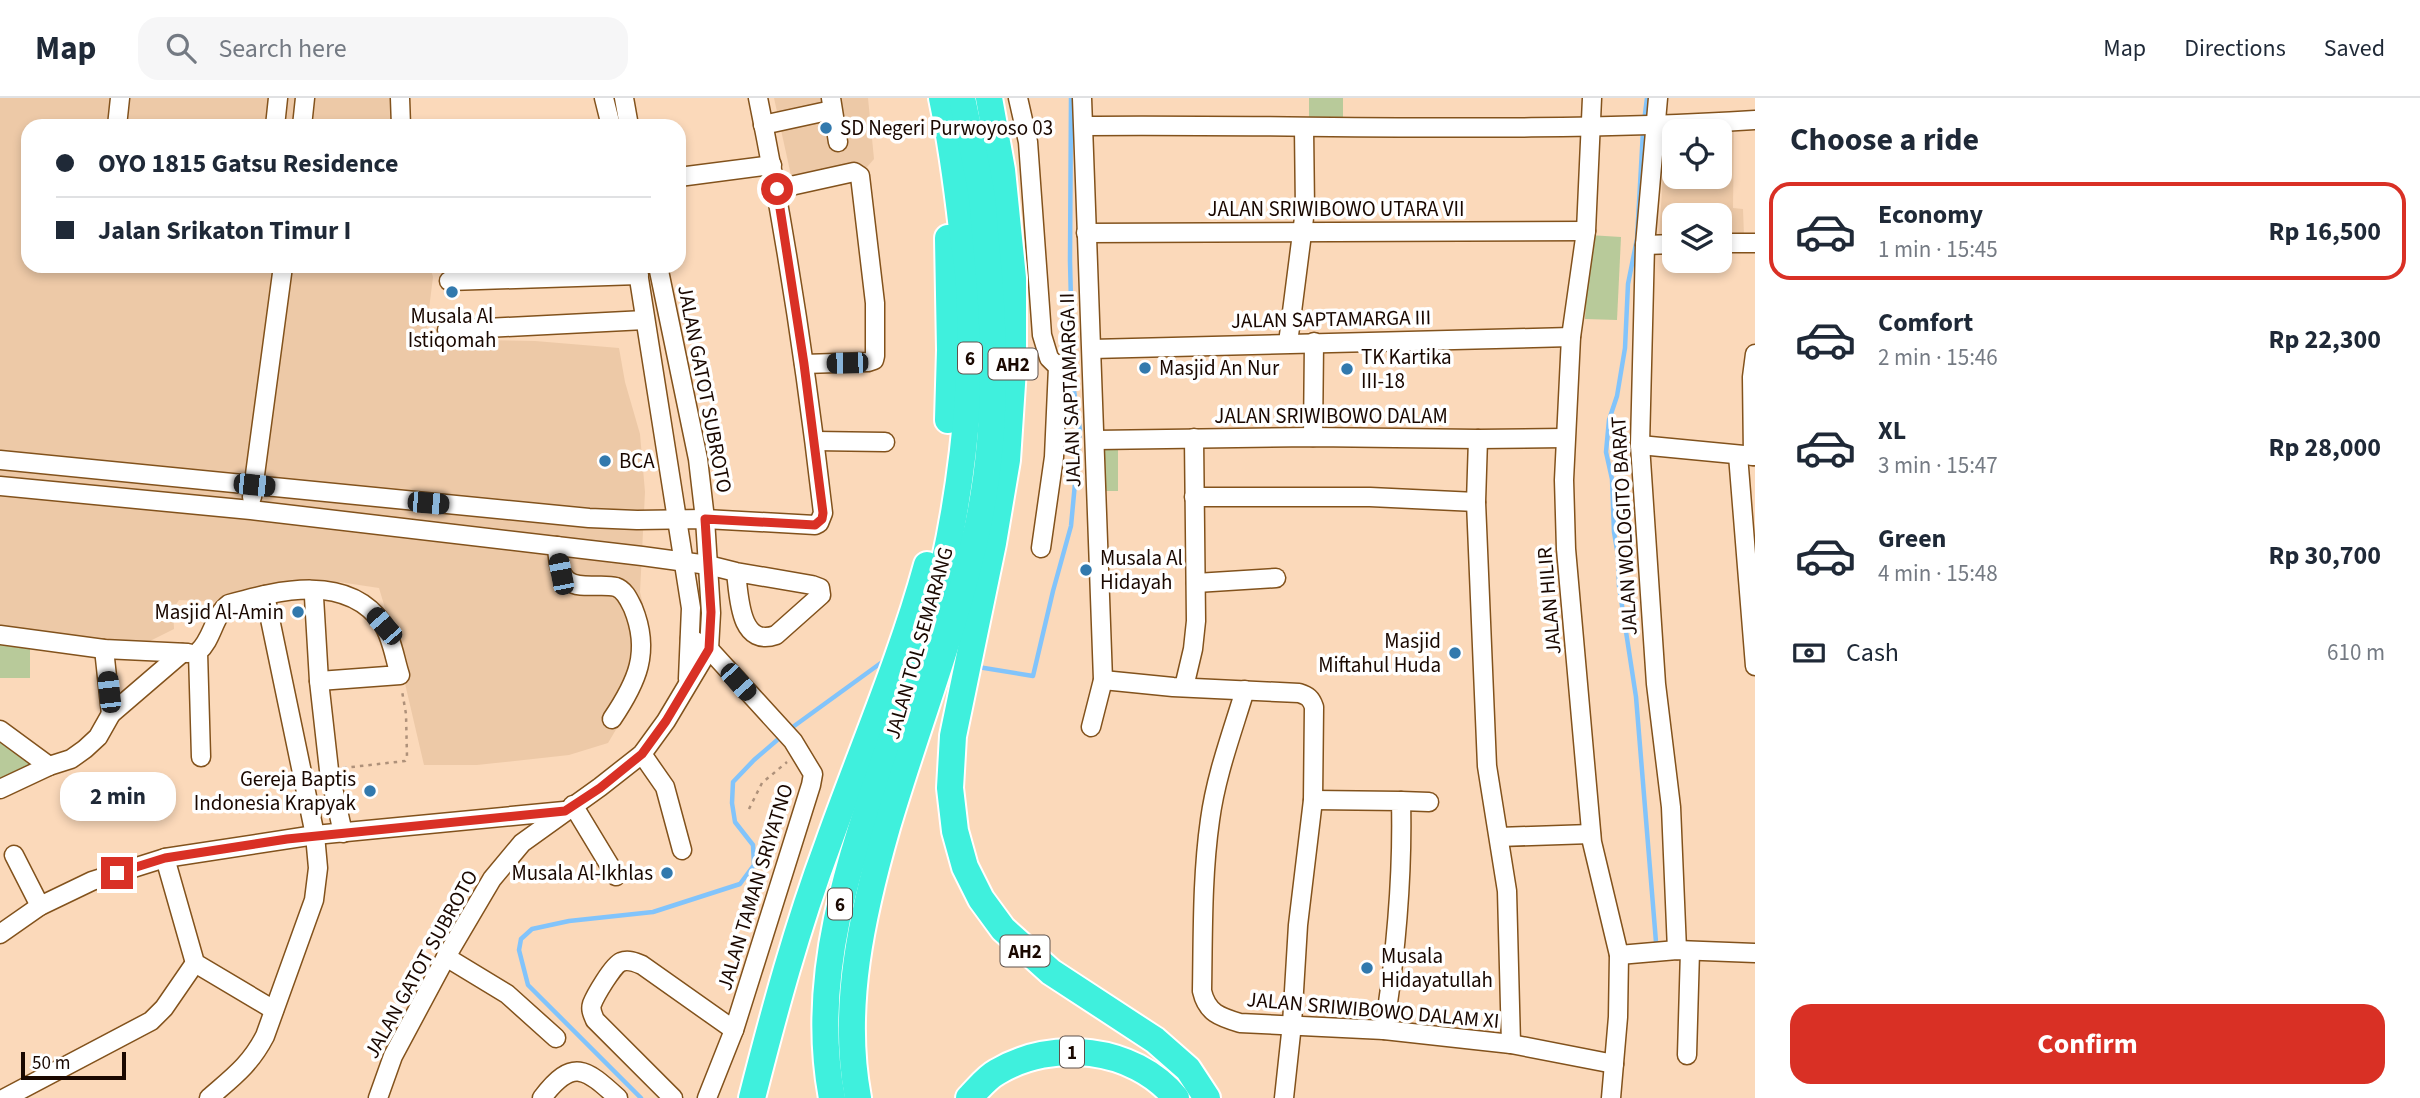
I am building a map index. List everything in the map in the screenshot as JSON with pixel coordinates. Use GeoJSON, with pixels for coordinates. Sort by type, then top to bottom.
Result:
{"type":"FeatureCollection","features":[{"type":"Feature","properties":{"kind":"highway","name":"AH2"},"geometry":{"type":"LineString","coordinates":[[989,98],[1002,170],[1013,278],[1013,369],[1007,460],[953,622],[950,788],[955,831],[965,867],[981,899],[1003,929],[1051,972],[1156,1040],[1188,1069],[1207,1098]]}},
{"type":"Feature","properties":{"kind":"highway","name":"JALAN TOL SEMARANG"},"geometry":{"type":"LineString","coordinates":[[832,1098],[828,1081],[825,1007],[833,934],[862,831],[953,622],[951,531],[962,451],[970,357],[970,286],[950,104]]}},
{"type":"Feature","properties":{"kind":"highway"},"geometry":{"type":"LineString","coordinates":[[752,1098],[779,992],[827,845],[870,733],[919,591],[937,524],[947,447],[950,350],[950,104]]}},
{"type":"Feature","properties":{"kind":"highway","name":"JALAN TOL SEMARANG"},"geometry":{"type":"LineString","coordinates":[[858,1098],[852,1044],[853,995],[863,922],[909,721]]}},
{"type":"Feature","properties":{"kind":"highway","name":"1"},"geometry":{"type":"LineString","coordinates":[[969,1098],[994,1073],[1025,1058],[1062,1051],[1106,1055],[1143,1070],[1175,1098]]}},
{"type":"Feature","properties":{"kind":"street"},"geometry":{"type":"LineString","coordinates":[[118,119],[120,98]]}},
{"type":"Feature","properties":{"kind":"street"},"geometry":{"type":"LineString","coordinates":[[276,119],[278,98]]}},
{"type":"Feature","properties":{"kind":"street"},"geometry":{"type":"LineString","coordinates":[[303,119],[305,98]]}},
{"type":"Feature","properties":{"kind":"street"},"geometry":{"type":"LineString","coordinates":[[400,98],[401,119]]}},
{"type":"Feature","properties":{"kind":"street"},"geometry":{"type":"LineString","coordinates":[[604,98],[609,119]]}},
{"type":"Feature","properties":{"kind":"street"},"geometry":{"type":"LineString","coordinates":[[624,98],[628,119]]}},
{"type":"Feature","properties":{"kind":"street"},"geometry":{"type":"LineString","coordinates":[[0,460],[589,518],[705,519],[815,525],[820,523],[823,513],[804,364],[777,189],[758,98]]}},
{"type":"Feature","properties":{"kind":"street"},"geometry":{"type":"LineString","coordinates":[[1018,98],[1028,142],[1042,335],[1049,358],[1058,367],[1054,457],[1041,548]]}},
{"type":"Feature","properties":{"kind":"street","name":"JALAN SAPTAMARGA II"},"geometry":{"type":"LineString","coordinates":[[1082,98],[1103,680],[1091,727]]}},
{"type":"Feature","properties":{"kind":"street","name":"JALAN HILIR"},"geometry":{"type":"LineString","coordinates":[[1592,98],[1586,231],[1571,337],[1565,438],[1566,549],[1591,834],[1619,955],[1618,1017],[1611,1098]]}},
{"type":"Feature","properties":{"kind":"street","name":"JALAN WOLOGITO BARAT"},"geometry":{"type":"LineString","coordinates":[[1658,98],[1644,125],[1645,245],[1640,445],[1656,684],[1671,807],[1683,951],[1687,1055]]}},
{"type":"Feature","properties":{"kind":"street"},"geometry":{"type":"LineString","coordinates":[[763,125],[832,104],[838,142]]}},
{"type":"Feature","properties":{"kind":"street"},"geometry":{"type":"LineString","coordinates":[[1083,126],[1590,127],[1755,120]]}},
{"type":"Feature","properties":{"kind":"street"},"geometry":{"type":"LineString","coordinates":[[1288,342],[1303,231],[1304,128]]}},
{"type":"Feature","properties":{"kind":"street"},"geometry":{"type":"LineString","coordinates":[[686,176],[772,165]]}},
{"type":"Feature","properties":{"kind":"street"},"geometry":{"type":"LineString","coordinates":[[777,189],[854,172],[860,176],[876,303],[876,356],[868,362],[804,364]]}},
{"type":"Feature","properties":{"kind":"street","name":"JALAN SRIWIBOWO UTARA VII"},"geometry":{"type":"LineString","coordinates":[[1086,233],[1586,231]]}},
{"type":"Feature","properties":{"kind":"street"},"geometry":{"type":"LineString","coordinates":[[1732,243],[1755,243]]}},
{"type":"Feature","properties":{"kind":"street"},"geometry":{"type":"LineString","coordinates":[[1645,245],[1662,244]]}},
{"type":"Feature","properties":{"kind":"street"},"geometry":{"type":"LineString","coordinates":[[251,510],[282,273]]}},
{"type":"Feature","properties":{"kind":"street"},"geometry":{"type":"LineString","coordinates":[[449,281],[600,273]]}},
{"type":"Feature","properties":{"kind":"street","name":"JALAN GATOT SUBROTO"},"geometry":{"type":"LineString","coordinates":[[638,273],[691,608],[688,683]]}},
{"type":"Feature","properties":{"kind":"street","name":"JALAN GATOT SUBROTO"},"geometry":{"type":"LineString","coordinates":[[378,1098],[393,1056],[492,879],[522,843],[600,788],[642,754],[666,721],[709,649],[711,612],[698,458],[659,273]]}},
{"type":"Feature","properties":{"kind":"street"},"geometry":{"type":"LineString","coordinates":[[447,330],[645,320]]}},
{"type":"Feature","properties":{"kind":"street","name":"JALAN SAPTAMARGA III"},"geometry":{"type":"LineString","coordinates":[[1092,349],[1571,337]]}},
{"type":"Feature","properties":{"kind":"street"},"geometry":{"type":"LineString","coordinates":[[1313,437],[1314,342]]}},
{"type":"Feature","properties":{"kind":"street"},"geometry":{"type":"LineString","coordinates":[[1755,354],[1749,456],[1755,666]]}},
{"type":"Feature","properties":{"kind":"street"},"geometry":{"type":"LineString","coordinates":[[1184,687],[1195,635],[1194,438]]}},
{"type":"Feature","properties":{"kind":"street","name":"JALAN SRIWIBOWO DALAM"},"geometry":{"type":"LineString","coordinates":[[1096,440],[1565,438]]}},
{"type":"Feature","properties":{"kind":"street"},"geometry":{"type":"LineString","coordinates":[[1478,439],[1476,502],[1487,766],[1507,891],[1511,1044]]}},
{"type":"Feature","properties":{"kind":"street"},"geometry":{"type":"LineString","coordinates":[[815,441],[885,442]]}},
{"type":"Feature","properties":{"kind":"street"},"geometry":{"type":"LineString","coordinates":[[1640,445],[1749,456]]}},
{"type":"Feature","properties":{"kind":"street"},"geometry":{"type":"LineString","coordinates":[[0,486],[251,510],[685,562],[812,584],[821,591],[821,594],[776,635],[761,636],[729,616],[711,612]]}},
{"type":"Feature","properties":{"kind":"street"},"geometry":{"type":"LineString","coordinates":[[1194,497],[1370,497],[1476,502]]}},
{"type":"Feature","properties":{"kind":"street"},"geometry":{"type":"LineString","coordinates":[[557,546],[561,574],[565,579],[573,584],[617,587],[624,592],[637,619],[642,646],[638,671],[631,692],[612,719]]}},
{"type":"Feature","properties":{"kind":"street"},"geometry":{"type":"LineString","coordinates":[[736,572],[740,606],[746,625]]}},
{"type":"Feature","properties":{"kind":"street"},"geometry":{"type":"LineString","coordinates":[[1195,583],[1276,578]]}},
{"type":"Feature","properties":{"kind":"street"},"geometry":{"type":"LineString","coordinates":[[0,789],[49,766],[71,759],[85,750],[98,737],[111,713],[208,640],[223,608],[229,604],[283,591],[334,591],[361,603],[384,626],[400,675],[318,681]]}},
{"type":"Feature","properties":{"kind":"street"},"geometry":{"type":"LineString","coordinates":[[209,1098],[244,1068],[265,1036],[314,900],[318,868],[315,835],[265,596]]}},
{"type":"Feature","properties":{"kind":"street"},"geometry":{"type":"LineString","coordinates":[[314,597],[318,681],[329,770],[343,833]]}},
{"type":"Feature","properties":{"kind":"street"},"geometry":{"type":"LineString","coordinates":[[0,635],[104,649],[190,652]]}},
{"type":"Feature","properties":{"kind":"street","name":"JALAN TAMAN SRIYATNO"},"geometry":{"type":"LineString","coordinates":[[690,638],[709,649],[797,746],[813,774],[734,1030],[707,1098]]}},
{"type":"Feature","properties":{"kind":"street"},"geometry":{"type":"LineString","coordinates":[[104,649],[111,713]]}},
{"type":"Feature","properties":{"kind":"street"},"geometry":{"type":"LineString","coordinates":[[190,652],[201,757]]}},
{"type":"Feature","properties":{"kind":"street"},"geometry":{"type":"LineString","coordinates":[[1103,680],[1299,693],[1308,696],[1312,701],[1313,800],[1298,925],[1284,1098]]}},
{"type":"Feature","properties":{"kind":"street","name":"JALAN SRIWIBOWO DALAM XI"},"geometry":{"type":"LineString","coordinates":[[1245,690],[1217,780],[1210,820],[1203,904],[1202,991],[1205,1003],[1213,1011],[1240,1023],[1384,1030],[1511,1044],[1614,1064]]}},
{"type":"Feature","properties":{"kind":"street"},"geometry":{"type":"LineString","coordinates":[[0,730],[49,766]]}},
{"type":"Feature","properties":{"kind":"street"},"geometry":{"type":"LineString","coordinates":[[642,754],[665,788],[682,850]]}},
{"type":"Feature","properties":{"kind":"street"},"geometry":{"type":"LineString","coordinates":[[1313,800],[1429,802]]}},
{"type":"Feature","properties":{"kind":"street"},"geometry":{"type":"LineString","coordinates":[[1384,1030],[1396,956],[1402,842],[1401,801]]}},
{"type":"Feature","properties":{"kind":"street"},"geometry":{"type":"LineString","coordinates":[[0,934],[40,906],[92,881],[165,858],[315,835],[569,808],[616,876]]}},
{"type":"Feature","properties":{"kind":"street"},"geometry":{"type":"LineString","coordinates":[[1499,838],[1591,834]]}},
{"type":"Feature","properties":{"kind":"street"},"geometry":{"type":"LineString","coordinates":[[14,855],[40,906]]}},
{"type":"Feature","properties":{"kind":"street"},"geometry":{"type":"LineString","coordinates":[[165,858],[195,963],[274,1010]]}},
{"type":"Feature","properties":{"kind":"street"},"geometry":{"type":"LineString","coordinates":[[1619,955],[1683,951],[1755,953]]}},
{"type":"Feature","properties":{"kind":"street"},"geometry":{"type":"LineString","coordinates":[[446,957],[507,994],[556,1038]]}},
{"type":"Feature","properties":{"kind":"street","name":"JALAN TAMAN SRIYATNO"},"geometry":{"type":"LineString","coordinates":[[673,1098],[595,1020],[593,1004],[615,965],[630,960],[642,965],[734,1030]]}},
{"type":"Feature","properties":{"kind":"street"},"geometry":{"type":"LineString","coordinates":[[5,1098],[151,1021],[164,1008],[195,963]]}},
{"type":"Feature","properties":{"kind":"street"},"geometry":{"type":"LineString","coordinates":[[542,1098],[552,1084],[574,1071],[585,1072],[596,1078],[618,1098]]}},
{"type":"Feature","properties":{"kind":"path"},"geometry":{"type":"LineString","coordinates":[[329,770],[405,761],[406,714],[400,675]]}},
{"type":"Feature","properties":{"kind":"path"},"geometry":{"type":"LineString","coordinates":[[749,809],[762,783],[797,746]]}},
{"type":"Feature","properties":{"kind":"shaded area"},"geometry":{"type":"Polygon","coordinates":[[[0,98],[395,98],[397,119],[21,119],[21,273],[432,273],[426,333],[477,340],[535,341],[619,348],[625,382],[640,434],[645,492],[640,592],[647,622],[648,667],[630,706],[608,743],[569,755],[477,765],[424,765],[396,645],[379,588],[339,582],[238,593],[218,602],[179,600],[173,609],[174,629],[138,647],[0,633],[0,98]]]}},
{"type":"Feature","properties":{"kind":"shaded area","name":"SD Negeri Purwoyoso 03"},"geometry":{"type":"Polygon","coordinates":[[[774,98],[868,98],[874,159],[867,167],[792,180],[774,98]]]}},
{"type":"Feature","properties":{"kind":"shaded area"},"geometry":{"type":"Polygon","coordinates":[[[1734,127],[1733,208],[1743,209],[1744,236],[1732,236],[1732,203],[1662,203],[1662,238],[1659,238],[1662,189],[1732,189],[1734,127]]]}},
{"type":"Feature","properties":{"kind":"green space"},"geometry":{"type":"Polygon","coordinates":[[[1309,98],[1343,98],[1343,119],[1309,119],[1309,98]]]}},
{"type":"Feature","properties":{"kind":"green space"},"geometry":{"type":"Polygon","coordinates":[[[1589,235],[1621,237],[1617,320],[1585,319],[1589,235]]]}},
{"type":"Feature","properties":{"kind":"green space"},"geometry":{"type":"Polygon","coordinates":[[[1102,449],[1118,449],[1118,491],[1102,491],[1102,449]]]}},
{"type":"Feature","properties":{"kind":"green space"},"geometry":{"type":"Polygon","coordinates":[[[0,643],[30,643],[30,678],[0,678],[0,643]]]}},
{"type":"Feature","properties":{"kind":"green space"},"geometry":{"type":"Polygon","coordinates":[[[0,734],[40,762],[0,782],[0,734]]]}},
{"type":"Feature","properties":{"kind":"waterway"},"geometry":{"type":"LineString","coordinates":[[978,667],[1033,676],[1071,526],[1080,430],[1073,384],[1070,261],[1071,98]]}},
{"type":"Feature","properties":{"kind":"waterway"},"geometry":{"type":"LineString","coordinates":[[1644,122],[1647,98]]}},
{"type":"Feature","properties":{"kind":"waterway"},"geometry":{"type":"LineString","coordinates":[[1643,131],[1637,239],[1628,284],[1625,348],[1617,396],[1609,420],[1606,452],[1612,479],[1619,586],[1636,697],[1656,942]]}},
{"type":"Feature","properties":{"kind":"waterway"},"geometry":{"type":"LineString","coordinates":[[790,729],[885,660]]}},
{"type":"Feature","properties":{"kind":"waterway"},"geometry":{"type":"LineString","coordinates":[[641,1098],[528,985],[519,950],[521,939],[532,929],[569,921],[653,912],[740,884],[754,865],[753,845],[735,822],[733,782],[783,735]]}},
{"type":"Feature","properties":{"kind":"place","name":"SD Negeri Purwoyoso 03"},"geometry":{"type":"Point","coordinates":[826,128]}},
{"type":"Feature","properties":{"kind":"place","name":"Musala Al Istiqomah"},"geometry":{"type":"Point","coordinates":[452,292]}},
{"type":"Feature","properties":{"kind":"place","name":"Masjid An Nur"},"geometry":{"type":"Point","coordinates":[1145,368]}},
{"type":"Feature","properties":{"kind":"place","name":"TK Kartika III-18"},"geometry":{"type":"Point","coordinates":[1347,369]}},
{"type":"Feature","properties":{"kind":"place","name":"BCA"},"geometry":{"type":"Point","coordinates":[605,461]}},
{"type":"Feature","properties":{"kind":"place","name":"Musala Al Hidayah"},"geometry":{"type":"Point","coordinates":[1086,570]}},
{"type":"Feature","properties":{"kind":"place","name":"Masjid Al-Amin"},"geometry":{"type":"Point","coordinates":[298,612]}},
{"type":"Feature","properties":{"kind":"place","name":"Masjid Miftahul Huda"},"geometry":{"type":"Point","coordinates":[1455,653]}},
{"type":"Feature","properties":{"kind":"place","name":"Gereja Baptis Indonesia Krapyak"},"geometry":{"type":"Point","coordinates":[370,791]}},
{"type":"Feature","properties":{"kind":"place","name":"Musala Al-Ikhlas"},"geometry":{"type":"Point","coordinates":[667,873]}},
{"type":"Feature","properties":{"kind":"place","name":"Musala Hidayatullah"},"geometry":{"type":"Point","coordinates":[1367,968]}},
{"type":"Feature","properties":{"kind":"route"},"geometry":{"type":"LineString","coordinates":[[117,873],[165,858],[315,835],[565,811],[600,788],[642,754],[666,721],[709,649],[711,612],[705,519],[815,525],[822,519],[815,441],[777,189]]}}]}
